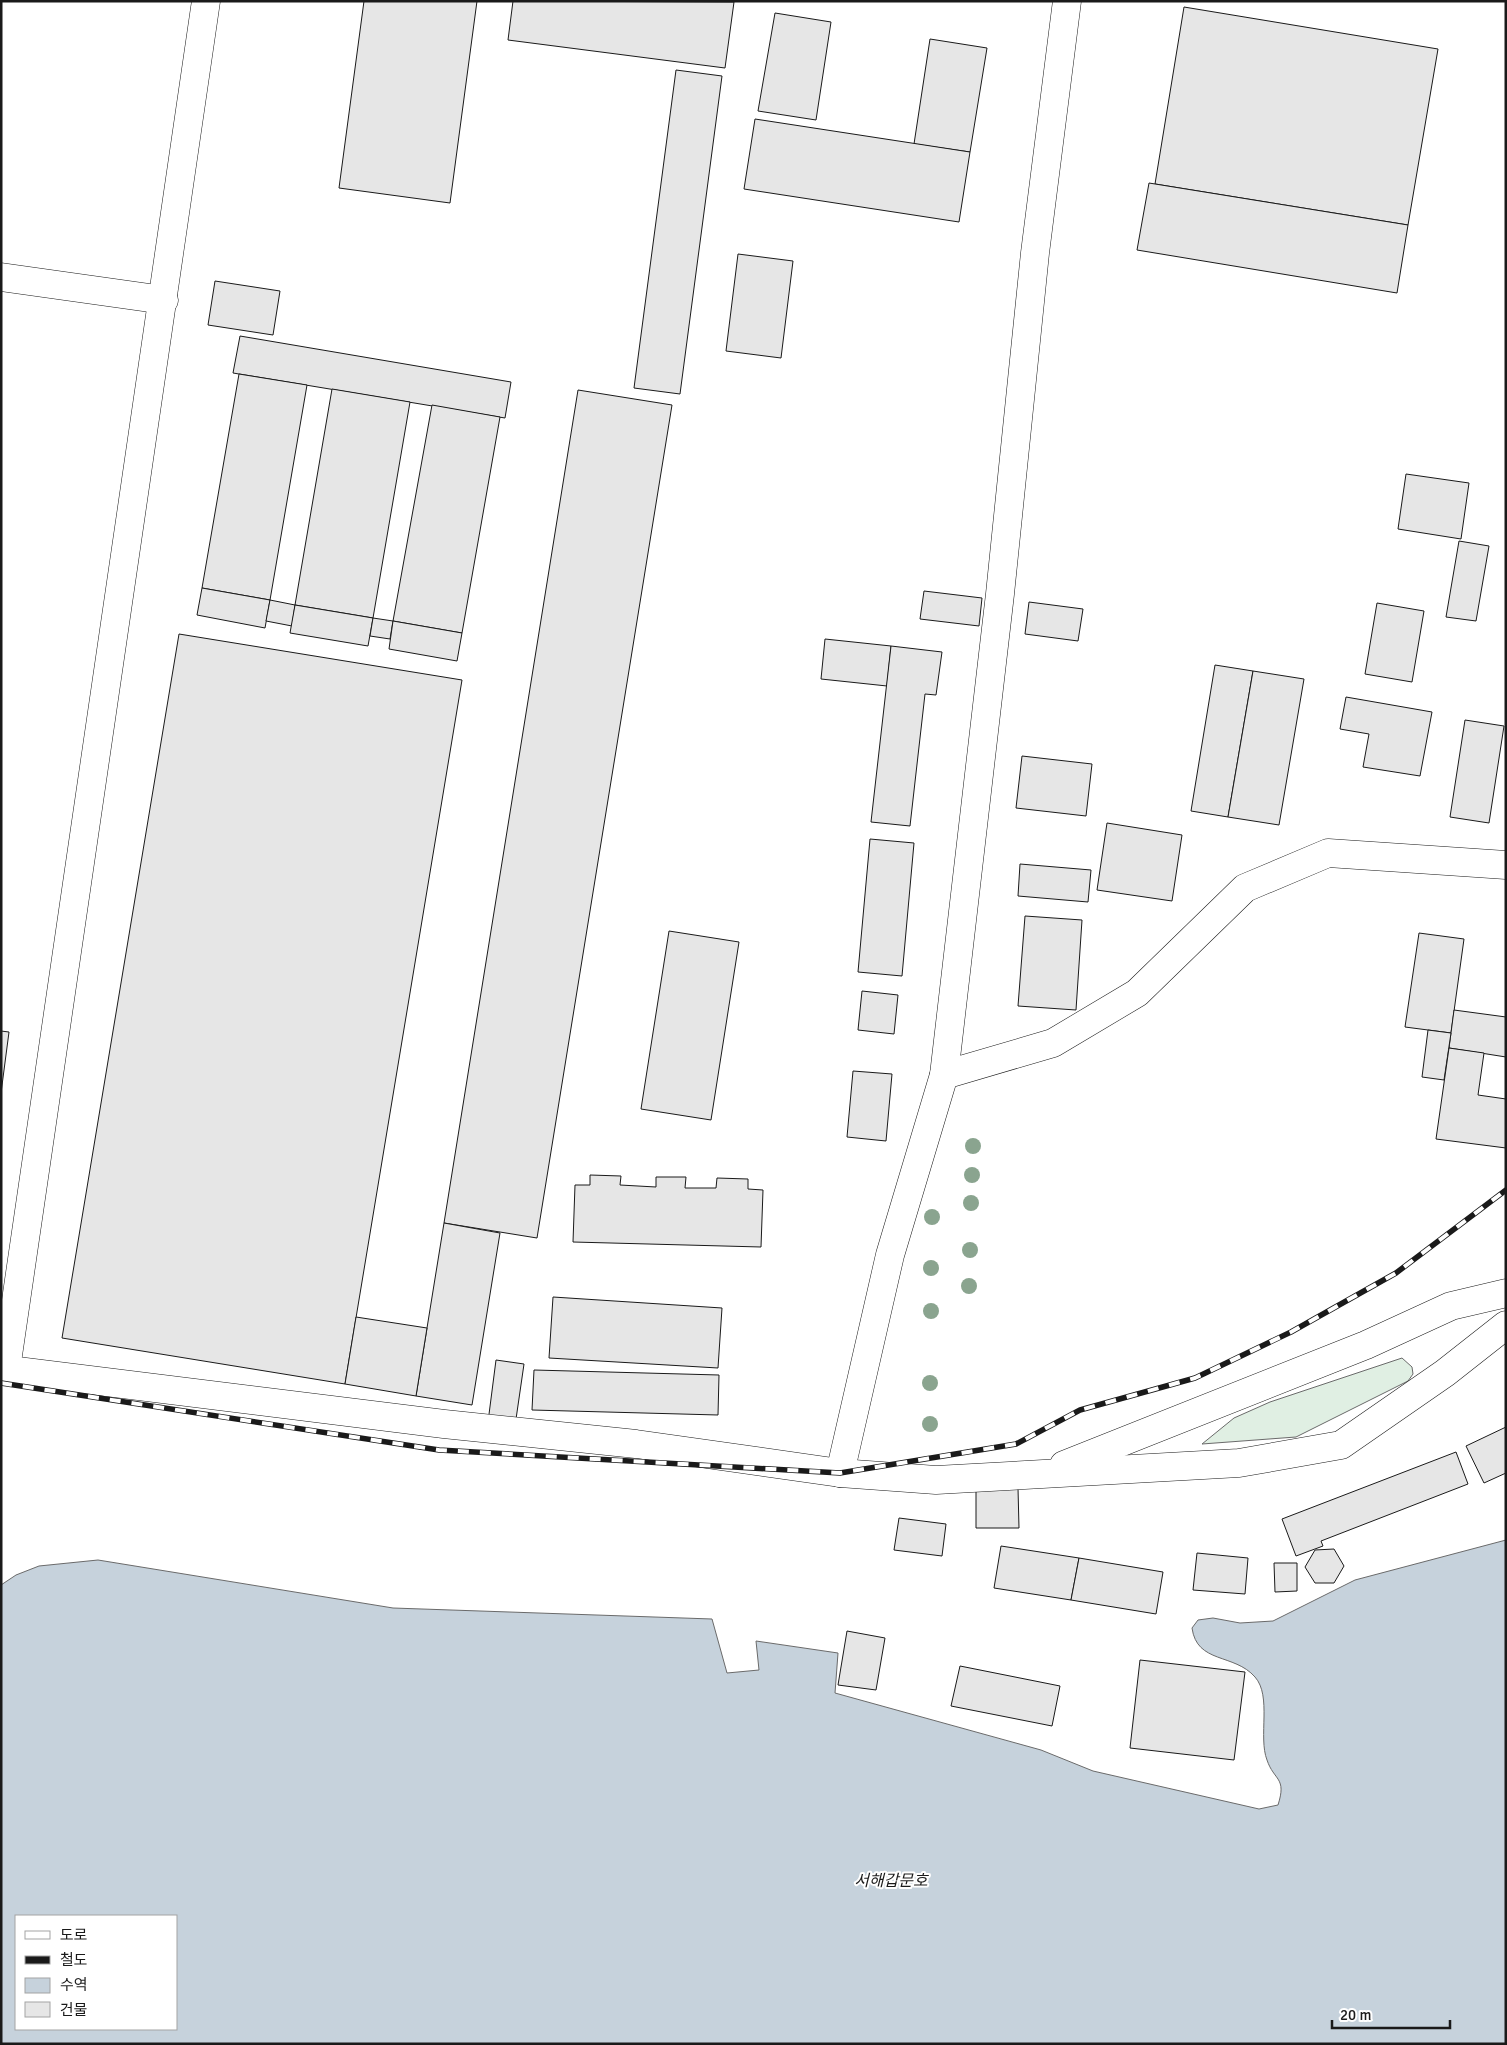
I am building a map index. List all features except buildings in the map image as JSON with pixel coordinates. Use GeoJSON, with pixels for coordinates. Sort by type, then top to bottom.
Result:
{"type":"FeatureCollection","features":[{"type":"Feature","properties":{"kind":"street"},"geometry":{"type":"LineString","coordinates":[[206,1],[164,300],[4,1369],[453,1425],[636,1444],[840,1473],[936,1480],[1239,1462],[1341,1444],[1445,1372],[1506,1325]]}},
{"type":"Feature","properties":{"kind":"street"},"geometry":{"type":"LineString","coordinates":[[840,1473],[890,1255],[944,1076],[1000,594],[1035,253],[1066,1]]}},
{"type":"Feature","properties":{"kind":"street"},"geometry":{"type":"LineString","coordinates":[[1,277],[164,300]]}},
{"type":"Feature","properties":{"kind":"street"},"geometry":{"type":"LineString","coordinates":[[944,1076],[1053,1043],[1137,993],[1245,888],[1328,853],[1506,865]]}},
{"type":"Feature","properties":{"kind":"street"},"geometry":{"type":"LineString","coordinates":[[1042,1474],[1366,1345],[1451,1306],[1506,1293]]}},
{"type":"Feature","properties":{"kind":"green space"},"geometry":{"type":"Polygon","coordinates":[[[1402,1358],[1412,1367],[1413,1374],[1408,1381],[1296,1437],[1202,1444],[1234,1418],[1270,1402],[1402,1358]]]}},
{"type":"Feature","properties":{"kind":"water","name":"서해갑문호"},"geometry":{"type":"Polygon","coordinates":[[[1506,1540],[1506,2044],[1,2044],[1,1585],[16,1575],[39,1566],[98,1560],[393,1608],[712,1619],[727,1673],[759,1670],[756,1641],[838,1653],[835,1693],[1041,1750],[1093,1771],[1259,1809],[1278,1805],[1281,1789],[1267,1760],[1265,1751],[1264,1706],[1260,1685],[1255,1677],[1246,1669],[1209,1653],[1201,1647],[1195,1639],[1192,1628],[1198,1620],[1213,1618],[1240,1623],[1273,1621],[1355,1580],[1506,1540]]]}},
{"type":"Feature","properties":{"kind":"railway"},"geometry":{"type":"LineString","coordinates":[[1,1383],[439,1450],[840,1473],[1016,1444],[1080,1410],[1195,1378],[1291,1332],[1396,1273],[1506,1190]]}}]}
